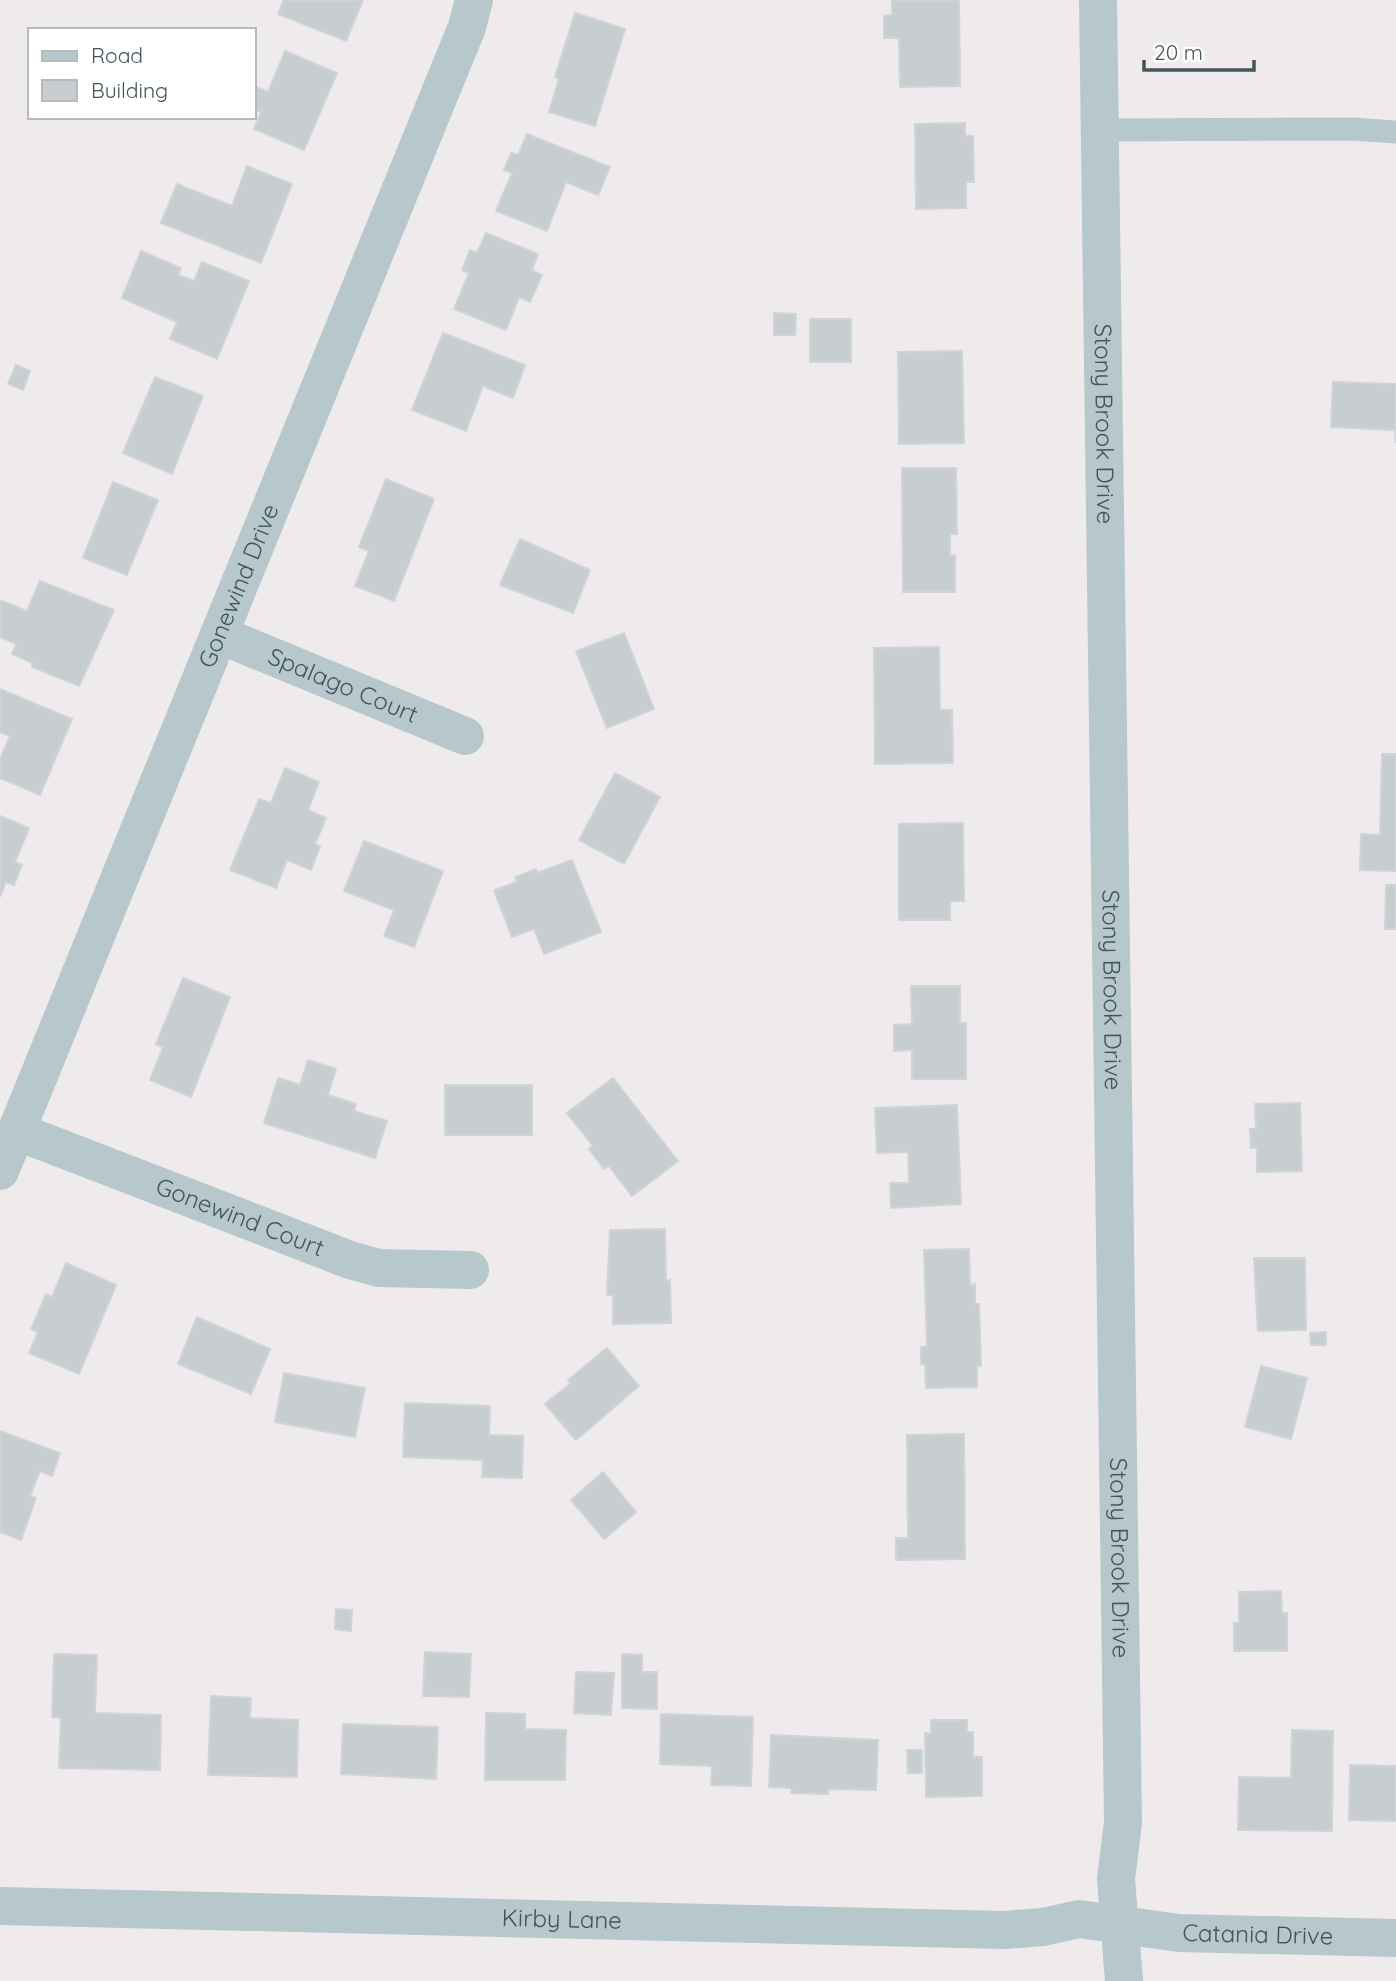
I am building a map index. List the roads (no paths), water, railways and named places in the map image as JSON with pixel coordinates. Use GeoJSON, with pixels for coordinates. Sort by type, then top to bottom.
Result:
{"type":"FeatureCollection","features":[{"type":"Feature","properties":{"kind":"street","name":"Gonewind Drive"},"geometry":{"type":"LineString","coordinates":[[0,1171],[462,40],[474,0]]}},
{"type":"Feature","properties":{"kind":"street","name":"Stony Brook Drive"},"geometry":{"type":"LineString","coordinates":[[1098,0],[1123,1822],[1116,1880],[1124,1981]]}},
{"type":"Feature","properties":{"kind":"street","name":"Spalago Court"},"geometry":{"type":"LineString","coordinates":[[220,635],[465,736]]}},
{"type":"Feature","properties":{"kind":"street","name":"Gonewind Court"},"geometry":{"type":"LineString","coordinates":[[16,1131],[350,1260],[379,1268],[470,1270]]}},
{"type":"Feature","properties":{"kind":"street","name":"Kirby Lane"},"geometry":{"type":"LineString","coordinates":[[0,1906],[1004,1930],[1043,1927],[1079,1919],[1120,1924]]}},
{"type":"Feature","properties":{"kind":"street","name":"Catania Drive"},"geometry":{"type":"LineString","coordinates":[[1120,1924],[1179,1933],[1396,1938]]}},
{"type":"Feature","properties":{"kind":"lane"},"geometry":{"type":"LineString","coordinates":[[1100,130],[1353,129],[1396,132]]}}]}
